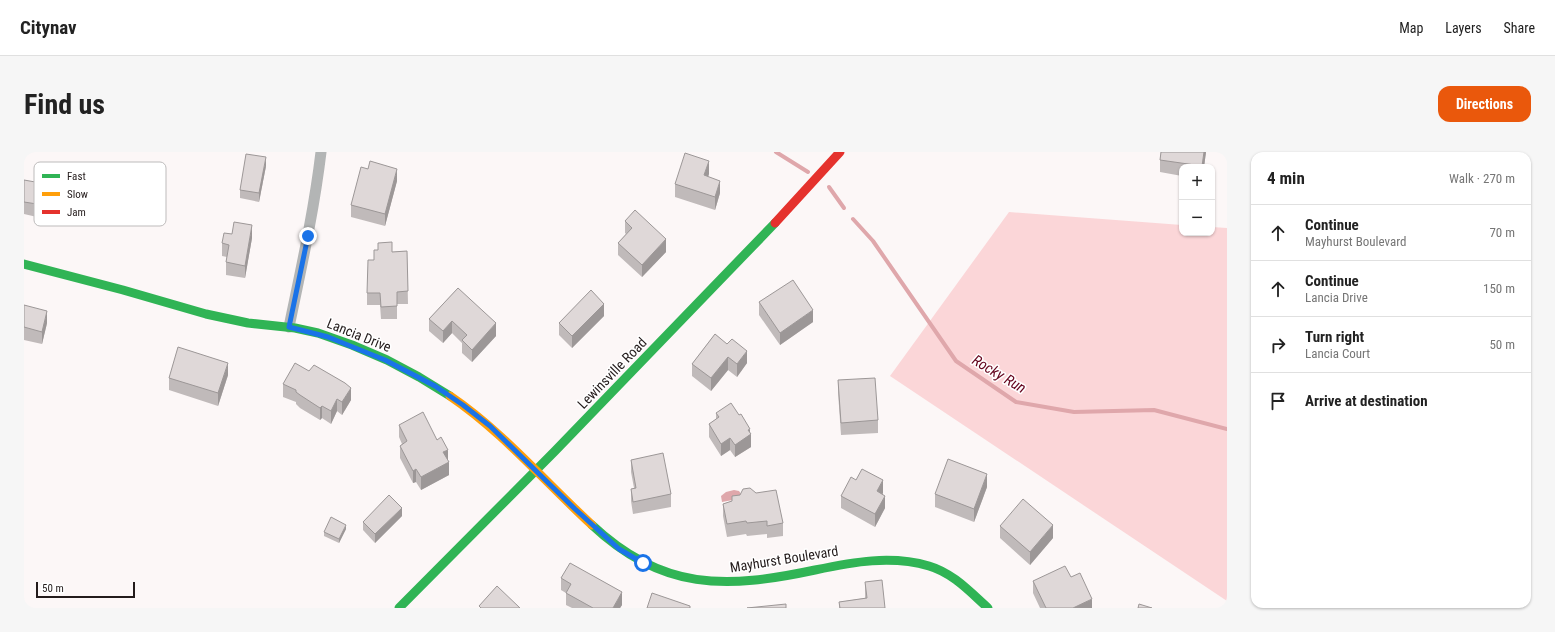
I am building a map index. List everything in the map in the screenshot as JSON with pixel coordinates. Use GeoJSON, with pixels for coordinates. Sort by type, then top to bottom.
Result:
{"type":"FeatureCollection","features":[{"type":"Feature","properties":{"kind":"street"},"geometry":{"type":"LineString","coordinates":[[289,327],[308,236],[321,152]]}},
{"type":"Feature","properties":{"kind":"street","name":"Lewinsville Road"},"geometry":{"type":"LineString","coordinates":[[399,608],[754,247],[840,152]]}},
{"type":"Feature","properties":{"kind":"street","name":"Lancia Drive"},"geometry":{"type":"LineString","coordinates":[[24,264],[201,313],[249,323],[289,327],[342,342],[385,360],[435,386],[490,426],[536,470]]}},
{"type":"Feature","properties":{"kind":"street","name":"Mayhurst Boulevard"},"geometry":{"type":"LineString","coordinates":[[536,470],[575,509],[619,549],[643,563],[666,573],[691,580],[716,583],[743,582],[773,578],[856,562],[878,559],[900,560],[922,564],[943,572],[960,581],[988,608]]}},
{"type":"Feature","properties":{"kind":"shaded area"},"geometry":{"type":"Polygon","coordinates":[[[1009,212],[1179,225],[1179,236],[1215,236],[1215,227],[1227,228],[1227,601],[890,376],[1009,212]]]}},
{"type":"Feature","properties":{"kind":"shaded area"},"geometry":{"type":"Polygon","coordinates":[[[734,490],[739,491],[741,494],[738,499],[722,502],[721,496],[726,492],[734,490]]]}},
{"type":"Feature","properties":{"kind":"building"},"geometry":{"type":"Polygon","coordinates":[[[1161,152],[1204,152],[1202,164],[1188,164],[1160,160],[1161,152]]]}},
{"type":"Feature","properties":{"kind":"building"},"geometry":{"type":"Polygon","coordinates":[[[685,153],[709,161],[704,175],[720,181],[715,197],[675,184],[685,153]]]}},
{"type":"Feature","properties":{"kind":"building"},"geometry":{"type":"Polygon","coordinates":[[[246,154],[266,157],[259,193],[240,190],[246,154]]]}},
{"type":"Feature","properties":{"kind":"building"},"geometry":{"type":"Polygon","coordinates":[[[370,161],[397,169],[385,214],[351,205],[361,167],[368,169],[370,161]]]}},
{"type":"Feature","properties":{"kind":"building"},"geometry":{"type":"Polygon","coordinates":[[[24,180],[34,182],[34,204],[24,202],[24,180]]]}},
{"type":"Feature","properties":{"kind":"building"},"geometry":{"type":"Polygon","coordinates":[[[635,210],[666,239],[642,265],[618,243],[632,228],[625,221],[635,210]]]}},
{"type":"Feature","properties":{"kind":"building"},"geometry":{"type":"Polygon","coordinates":[[[234,222],[252,225],[245,266],[226,262],[229,245],[222,243],[224,233],[232,234],[234,222]]]}},
{"type":"Feature","properties":{"kind":"building"},"geometry":{"type":"Polygon","coordinates":[[[392,242],[392,252],[407,251],[408,291],[397,292],[397,306],[381,307],[380,293],[367,293],[368,260],[374,260],[374,250],[378,250],[378,243],[392,242]]]}},
{"type":"Feature","properties":{"kind":"building"},"geometry":{"type":"Polygon","coordinates":[[[793,280],[813,310],[780,333],[759,302],[793,280]]]}},
{"type":"Feature","properties":{"kind":"building"},"geometry":{"type":"Polygon","coordinates":[[[458,288],[496,323],[472,350],[462,340],[467,335],[452,321],[443,331],[429,319],[458,288]]]}},
{"type":"Feature","properties":{"kind":"building"},"geometry":{"type":"Polygon","coordinates":[[[591,290],[604,304],[572,336],[559,323],[591,290]]]}},
{"type":"Feature","properties":{"kind":"building"},"geometry":{"type":"Polygon","coordinates":[[[24,305],[47,311],[42,332],[24,327],[24,305]]]}},
{"type":"Feature","properties":{"kind":"building"},"geometry":{"type":"Polygon","coordinates":[[[715,334],[727,344],[732,339],[747,351],[737,364],[728,357],[711,378],[692,364],[715,334]]]}},
{"type":"Feature","properties":{"kind":"building"},"geometry":{"type":"Polygon","coordinates":[[[178,347],[228,363],[218,393],[169,378],[178,347]]]}},
{"type":"Feature","properties":{"kind":"building"},"geometry":{"type":"Polygon","coordinates":[[[295,363],[309,371],[314,365],[351,388],[342,402],[337,399],[331,411],[322,406],[320,408],[296,392],[296,390],[283,384],[295,363]]]}},
{"type":"Feature","properties":{"kind":"building"},"geometry":{"type":"Polygon","coordinates":[[[875,378],[878,420],[841,423],[838,380],[875,378]]]}},
{"type":"Feature","properties":{"kind":"building"},"geometry":{"type":"Polygon","coordinates":[[[731,403],[739,415],[741,414],[750,429],[748,430],[751,434],[735,445],[730,438],[721,444],[709,424],[719,417],[716,413],[731,403]]]}},
{"type":"Feature","properties":{"kind":"building"},"geometry":{"type":"Polygon","coordinates":[[[423,412],[437,440],[441,437],[448,450],[443,452],[449,462],[421,477],[416,469],[413,471],[400,446],[407,441],[399,425],[423,412]]]}},
{"type":"Feature","properties":{"kind":"building"},"geometry":{"type":"Polygon","coordinates":[[[663,453],[671,494],[633,502],[631,489],[636,488],[631,460],[663,453]]]}},
{"type":"Feature","properties":{"kind":"building"},"geometry":{"type":"Polygon","coordinates":[[[948,459],[987,474],[974,509],[935,494],[948,459]]]}},
{"type":"Feature","properties":{"kind":"building"},"geometry":{"type":"Polygon","coordinates":[[[862,469],[883,480],[877,491],[885,496],[875,514],[841,496],[851,477],[856,480],[862,469]]]}},
{"type":"Feature","properties":{"kind":"building"},"geometry":{"type":"Polygon","coordinates":[[[750,488],[756,493],[776,490],[783,523],[767,526],[767,521],[747,523],[746,521],[727,524],[723,504],[732,501],[732,496],[740,495],[743,489],[750,488]]]}},
{"type":"Feature","properties":{"kind":"building"},"geometry":{"type":"Polygon","coordinates":[[[389,495],[402,508],[375,534],[363,522],[389,495]]]}},
{"type":"Feature","properties":{"kind":"building"},"geometry":{"type":"Polygon","coordinates":[[[1023,499],[1053,525],[1030,552],[1000,526],[1023,499]]]}},
{"type":"Feature","properties":{"kind":"building"},"geometry":{"type":"Polygon","coordinates":[[[331,517],[346,525],[339,539],[324,532],[331,517]]]}},
{"type":"Feature","properties":{"kind":"building"},"geometry":{"type":"Polygon","coordinates":[[[570,563],[622,592],[613,608],[593,608],[566,593],[571,584],[561,578],[570,563]]]}},
{"type":"Feature","properties":{"kind":"building"},"geometry":{"type":"Polygon","coordinates":[[[1065,566],[1071,577],[1080,573],[1092,599],[1073,608],[1046,608],[1033,581],[1065,566]]]}},
{"type":"Feature","properties":{"kind":"building"},"geometry":{"type":"Polygon","coordinates":[[[882,580],[885,608],[840,608],[839,602],[867,598],[865,582],[882,580]]]}},
{"type":"Feature","properties":{"kind":"building"},"geometry":{"type":"Polygon","coordinates":[[[497,586],[520,608],[481,608],[479,606],[497,586]]]}},
{"type":"Feature","properties":{"kind":"building"},"geometry":{"type":"Polygon","coordinates":[[[652,593],[690,606],[690,608],[647,608],[652,593]]]}},
{"type":"Feature","properties":{"kind":"building"},"geometry":{"type":"Polygon","coordinates":[[[786,604],[786,608],[747,608],[786,604]]]}},
{"type":"Feature","properties":{"kind":"building"},"geometry":{"type":"Polygon","coordinates":[[[1139,604],[1152,608],[1138,608],[1139,604]]]}},
{"type":"Feature","properties":{"kind":"waterway","name":"Rocky Run"},"geometry":{"type":"LineString","coordinates":[[776,152],[808,172]]}},
{"type":"Feature","properties":{"kind":"waterway","name":"Rocky Run"},"geometry":{"type":"LineString","coordinates":[[829,187],[844,208]]}},
{"type":"Feature","properties":{"kind":"waterway","name":"Rocky Run"},"geometry":{"type":"LineString","coordinates":[[853,219],[873,241],[956,361],[1016,402],[1074,412],[1154,410],[1227,429]]}},
{"type":"Feature","properties":{"kind":"traffic: fast"},"geometry":{"type":"LineString","coordinates":[[399,608],[555,451],[775,223]]}},
{"type":"Feature","properties":{"kind":"traffic: fast"},"geometry":{"type":"LineString","coordinates":[[24,264],[206,314],[248,323],[295,328],[318,333],[352,345],[387,360],[450,396]]}},
{"type":"Feature","properties":{"kind":"traffic: fast"},"geometry":{"type":"LineString","coordinates":[[592,525],[618,547],[644,563],[670,573],[696,579],[724,582],[752,580],[783,576],[858,562],[886,560],[900,561],[929,566],[946,573],[988,608]]}},
{"type":"Feature","properties":{"kind":"traffic: slow"},"geometry":{"type":"LineString","coordinates":[[450,396],[506,441],[592,525]]}},
{"type":"Feature","properties":{"kind":"traffic: jam"},"geometry":{"type":"LineString","coordinates":[[775,223],[840,152]]}},
{"type":"Feature","properties":{"kind":"route"},"geometry":{"type":"LineString","coordinates":[[308,236],[289,327],[328,337],[385,360],[435,386],[490,426],[575,509],[619,549],[643,563]]}}]}
